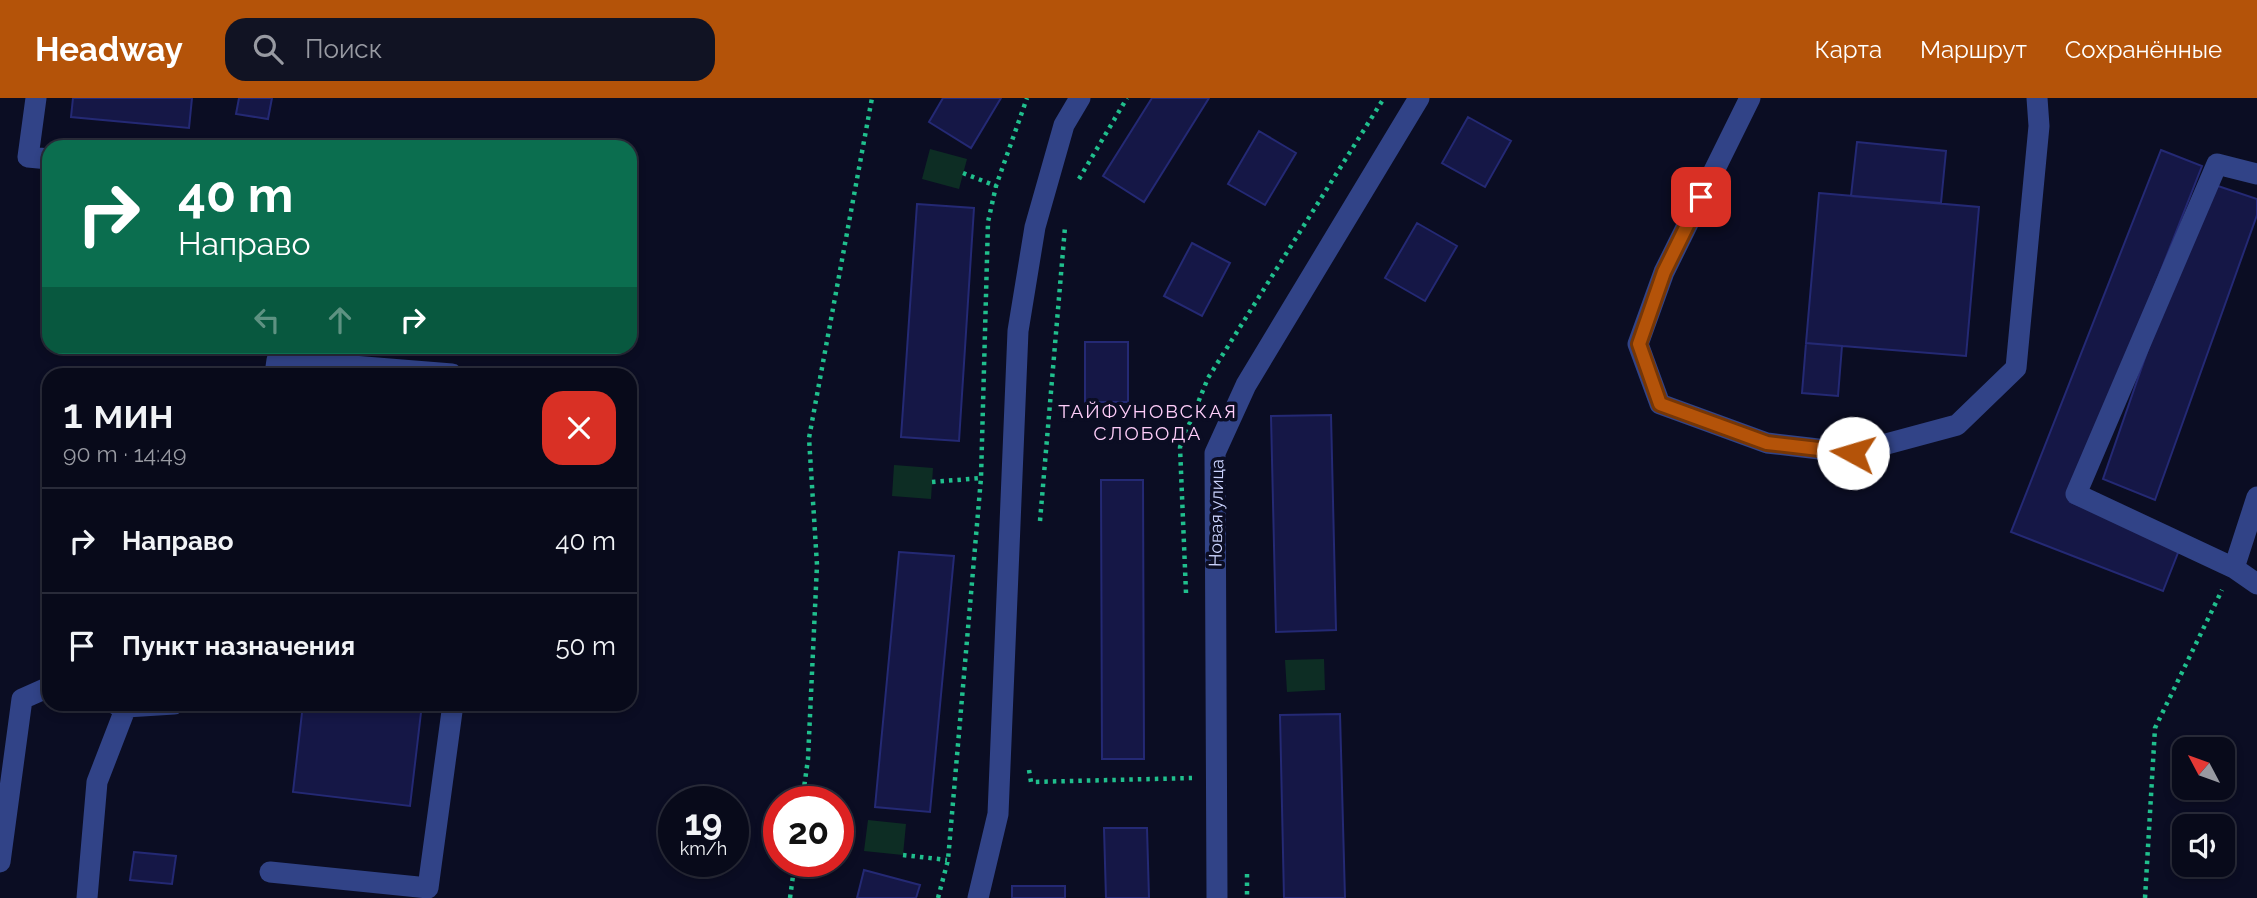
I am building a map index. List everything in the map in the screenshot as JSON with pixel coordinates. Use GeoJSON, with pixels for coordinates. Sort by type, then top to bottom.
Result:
{"type":"FeatureCollection","features":[{"type":"Feature","properties":{"kind":"street"},"geometry":{"type":"LineString","coordinates":[[36,98],[28,157],[42,158]]}},
{"type":"Feature","properties":{"kind":"street"},"geometry":{"type":"LineString","coordinates":[[978,898],[998,814],[1018,331],[1035,227],[1064,125],[1080,98]]}},
{"type":"Feature","properties":{"kind":"street","name":"Новая улица"},"geometry":{"type":"LineString","coordinates":[[1217,898],[1215,453],[1245,385],[1419,98]]}},
{"type":"Feature","properties":{"kind":"street"},"geometry":{"type":"LineString","coordinates":[[1750,98],[1664,272],[1639,344],[1660,404],[1767,443],[1853,453],[1957,425],[2015,368],[2039,126],[2037,98]]}},
{"type":"Feature","properties":{"kind":"street"},"geometry":{"type":"LineString","coordinates":[[2257,174],[2217,164],[2076,494],[2234,568],[2257,584]]}},
{"type":"Feature","properties":{"kind":"street"},"geometry":{"type":"LineString","coordinates":[[276,368],[277,360],[377,368]]}},
{"type":"Feature","properties":{"kind":"street"},"geometry":{"type":"LineString","coordinates":[[2234,568],[2257,497]]}},
{"type":"Feature","properties":{"kind":"street"},"geometry":{"type":"LineString","coordinates":[[0,862],[22,699],[42,690]]}},
{"type":"Feature","properties":{"kind":"street"},"geometry":{"type":"LineString","coordinates":[[87,898],[97,782],[118,711]]}},
{"type":"Feature","properties":{"kind":"street"},"geometry":{"type":"LineString","coordinates":[[270,872],[428,888],[452,711]]}},
{"type":"Feature","properties":{"kind":"path"},"geometry":{"type":"LineString","coordinates":[[804,786],[808,759],[817,565],[809,438],[872,98]]}},
{"type":"Feature","properties":{"kind":"path"},"geometry":{"type":"LineString","coordinates":[[938,898],[948,860],[981,478],[988,222],[996,186],[1027,98]]}},
{"type":"Feature","properties":{"kind":"path"},"geometry":{"type":"LineString","coordinates":[[1076,187],[1127,98]]}},
{"type":"Feature","properties":{"kind":"path"},"geometry":{"type":"LineString","coordinates":[[963,173],[996,186]]}},
{"type":"Feature","properties":{"kind":"path"},"geometry":{"type":"LineString","coordinates":[[1040,527],[1066,223]]}},
{"type":"Feature","properties":{"kind":"path"},"geometry":{"type":"LineString","coordinates":[[932,482],[981,478]]}},
{"type":"Feature","properties":{"kind":"path"},"geometry":{"type":"LineString","coordinates":[[2145,898],[2155,728],[2234,568]]}},
{"type":"Feature","properties":{"kind":"path"},"geometry":{"type":"LineString","coordinates":[[1027,757],[1031,782],[1193,778]]}},
{"type":"Feature","properties":{"kind":"path"},"geometry":{"type":"LineString","coordinates":[[903,855],[948,860]]}},
{"type":"Feature","properties":{"kind":"path"},"geometry":{"type":"LineString","coordinates":[[1247,872],[1247,898]]}},
{"type":"Feature","properties":{"kind":"path"},"geometry":{"type":"LineString","coordinates":[[790,898],[793,877]]}},
{"type":"Feature","properties":{"kind":"green space"},"geometry":{"type":"Polygon","coordinates":[[[930,149],[967,159],[959,189],[922,179],[930,149]]]}},
{"type":"Feature","properties":{"kind":"green space"},"geometry":{"type":"Polygon","coordinates":[[[894,465],[933,468],[931,499],[892,496],[894,465]]]}},
{"type":"Feature","properties":{"kind":"green space"},"geometry":{"type":"Polygon","coordinates":[[[1324,659],[1325,690],[1287,692],[1285,660],[1324,659]]]}},
{"type":"Feature","properties":{"kind":"green space"},"geometry":{"type":"Polygon","coordinates":[[[868,820],[906,824],[903,855],[864,851],[868,820]]]}},
{"type":"Feature","properties":{"kind":"building"},"geometry":{"type":"Polygon","coordinates":[[[73,98],[192,98],[189,128],[71,117],[73,98]]]}},
{"type":"Feature","properties":{"kind":"building"},"geometry":{"type":"Polygon","coordinates":[[[239,98],[272,98],[268,119],[236,114],[239,98]]]}},
{"type":"Feature","properties":{"kind":"building"},"geometry":{"type":"Polygon","coordinates":[[[943,98],[1001,98],[971,148],[929,122],[943,98]]]}},
{"type":"Feature","properties":{"kind":"building"},"geometry":{"type":"Polygon","coordinates":[[[1152,98],[1209,98],[1144,202],[1103,176],[1152,98]]]}},
{"type":"Feature","properties":{"kind":"building"},"geometry":{"type":"Polygon","coordinates":[[[1468,117],[1511,141],[1485,187],[1442,163],[1468,117]]]}},
{"type":"Feature","properties":{"kind":"building"},"geometry":{"type":"Polygon","coordinates":[[[1259,131],[1296,153],[1265,205],[1228,184],[1259,131]]]}},
{"type":"Feature","properties":{"kind":"building"},"geometry":{"type":"Polygon","coordinates":[[[1857,142],[1946,151],[1941,203],[1851,196],[1857,142]]]}},
{"type":"Feature","properties":{"kind":"building"},"geometry":{"type":"Polygon","coordinates":[[[2161,150],[2202,166],[2070,502],[2181,545],[2163,591],[2011,532],[2161,150]]]}},
{"type":"Feature","properties":{"kind":"building"},"geometry":{"type":"Polygon","coordinates":[[[2206,182],[2257,199],[2257,215],[2155,500],[2103,479],[2206,182]]]}},
{"type":"Feature","properties":{"kind":"building"},"geometry":{"type":"Polygon","coordinates":[[[1819,193],[1979,207],[1966,356],[1806,343],[1819,193]]]}},
{"type":"Feature","properties":{"kind":"building"},"geometry":{"type":"Polygon","coordinates":[[[917,204],[974,208],[959,441],[901,437],[917,204]]]}},
{"type":"Feature","properties":{"kind":"building"},"geometry":{"type":"Polygon","coordinates":[[[1417,223],[1457,246],[1425,301],[1385,278],[1417,223]]]}},
{"type":"Feature","properties":{"kind":"building"},"geometry":{"type":"Polygon","coordinates":[[[1192,243],[1230,263],[1202,316],[1164,296],[1192,243]]]}},
{"type":"Feature","properties":{"kind":"building"},"geometry":{"type":"Polygon","coordinates":[[[1085,342],[1128,342],[1128,402],[1085,402],[1085,342]]]}},
{"type":"Feature","properties":{"kind":"building"},"geometry":{"type":"Polygon","coordinates":[[[1806,343],[1842,346],[1838,396],[1802,393],[1806,343]]]}},
{"type":"Feature","properties":{"kind":"building"},"geometry":{"type":"Polygon","coordinates":[[[1331,415],[1336,630],[1276,632],[1271,416],[1331,415]]]}},
{"type":"Feature","properties":{"kind":"building"},"geometry":{"type":"Polygon","coordinates":[[[1101,480],[1143,480],[1144,759],[1102,759],[1101,480]]]}},
{"type":"Feature","properties":{"kind":"building"},"geometry":{"type":"Polygon","coordinates":[[[899,552],[954,556],[930,812],[875,807],[899,552]]]}},
{"type":"Feature","properties":{"kind":"building"},"geometry":{"type":"Polygon","coordinates":[[[302,711],[421,711],[410,806],[293,792],[302,711]]]}},
{"type":"Feature","properties":{"kind":"building"},"geometry":{"type":"Polygon","coordinates":[[[1340,714],[1345,898],[1284,898],[1280,715],[1340,714]]]}},
{"type":"Feature","properties":{"kind":"building"},"geometry":{"type":"Polygon","coordinates":[[[1104,828],[1147,828],[1149,898],[1106,898],[1104,828]]]}},
{"type":"Feature","properties":{"kind":"building"},"geometry":{"type":"Polygon","coordinates":[[[134,852],[176,856],[172,884],[130,880],[134,852]]]}},
{"type":"Feature","properties":{"kind":"building"},"geometry":{"type":"Polygon","coordinates":[[[864,870],[920,885],[916,898],[857,898],[864,870]]]}},
{"type":"Feature","properties":{"kind":"building"},"geometry":{"type":"Polygon","coordinates":[[[1012,886],[1065,886],[1065,898],[1012,898],[1012,886]]]}},
{"type":"Feature","properties":{"kind":"district","name":"ТАЙФУНОВСКАЯ СЛОБОДА"},"geometry":{"type":"Point","coordinates":[1148,422]}},
{"type":"Feature","properties":{"kind":"route"},"geometry":{"type":"LineString","coordinates":[[1701,197],[1664,272],[1639,344],[1660,404],[1767,443],[1853,453]]}}]}
